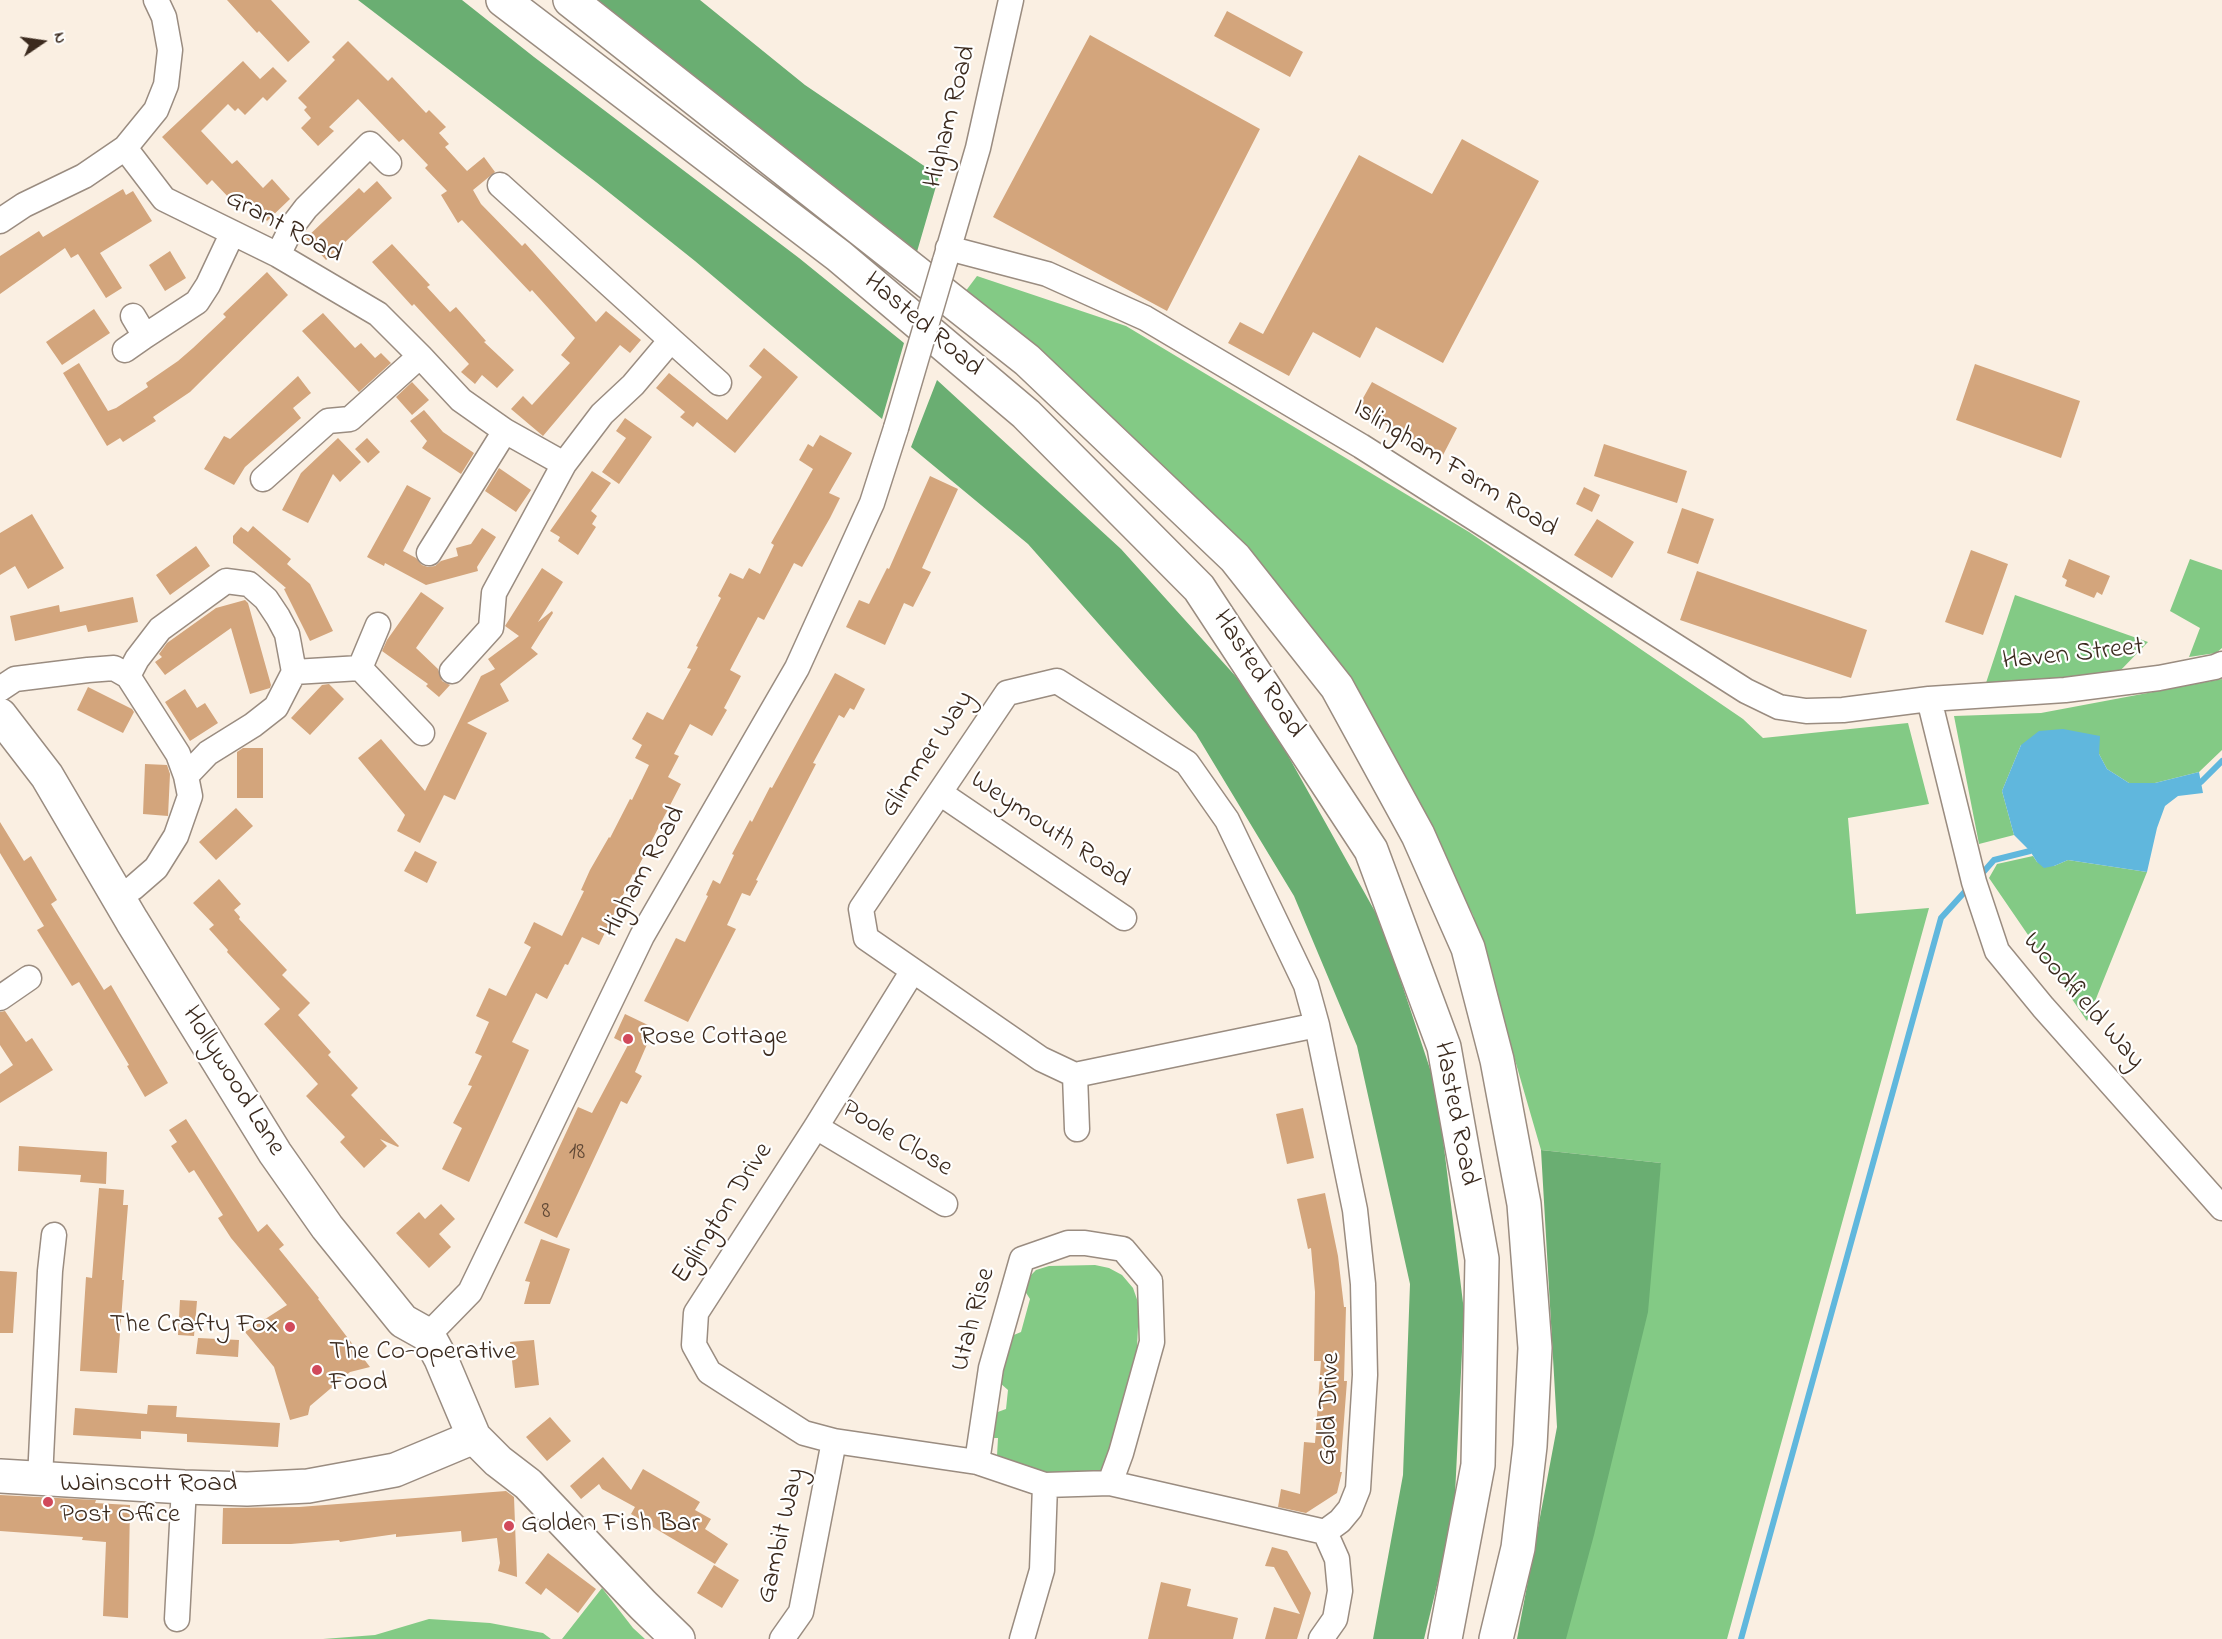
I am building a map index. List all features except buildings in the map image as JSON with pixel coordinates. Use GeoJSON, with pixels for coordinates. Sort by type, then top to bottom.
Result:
{"type":"FeatureCollection","features":[{"type":"Feature","properties":{"kind":"main road","name":"Hasted Road"},"geometry":{"type":"LineString","coordinates":[[503,0],[839,256],[1026,414],[1199,588],[1371,850],[1444,1047],[1482,1259],[1478,1465],[1445,1639]]}},
{"type":"Feature","properties":{"kind":"main road","name":"Hasted Road"},"geometry":{"type":"LineString","coordinates":[[570,0],[1027,360],[1236,558],[1337,687],[1418,835],[1468,948],[1497,1060],[1524,1204],[1535,1348],[1530,1446],[1518,1548],[1496,1639]]}},
{"type":"Feature","properties":{"kind":"main road","name":"Hollywood Lane"},"geometry":{"type":"LineString","coordinates":[[0,715],[47,776],[275,1153],[327,1227],[403,1321],[428,1335]]}},
{"type":"Feature","properties":{"kind":"main road"},"geometry":{"type":"LineString","coordinates":[[428,1335],[441,1359],[474,1437],[498,1461],[528,1484],[678,1639]]}},
{"type":"Feature","properties":{"kind":"main road"},"geometry":{"type":"LineString","coordinates":[[0,1476],[184,1487],[247,1489],[308,1486],[395,1470],[474,1437]]}},
{"type":"Feature","properties":{"kind":"street"},"geometry":{"type":"LineString","coordinates":[[0,221],[24,205],[84,177],[125,147],[156,110],[166,85],[170,50],[164,17],[156,0]]}},
{"type":"Feature","properties":{"kind":"street","name":"Higham Road"},"geometry":{"type":"LineString","coordinates":[[428,1335],[470,1292],[642,936],[797,668],[872,503],[978,148],[1011,0]]}},
{"type":"Feature","properties":{"kind":"street"},"geometry":{"type":"LineString","coordinates":[[278,255],[293,225],[363,137],[389,163]]}},
{"type":"Feature","properties":{"kind":"street","name":"Grant Road"},"geometry":{"type":"LineString","coordinates":[[125,147],[164,199],[278,255],[378,315],[461,400],[505,431],[564,464]]}},
{"type":"Feature","properties":{"kind":"street"},"geometry":{"type":"LineString","coordinates":[[500,185],[719,383]]}},
{"type":"Feature","properties":{"kind":"street"},"geometry":{"type":"LineString","coordinates":[[125,350],[197,302],[208,285],[232,234]]}},
{"type":"Feature","properties":{"kind":"street","name":"Islingham Farm Road"},"geometry":{"type":"LineString","coordinates":[[947,254],[1047,274],[1145,318],[1361,446],[1746,691],[1779,707],[1806,711],[1843,710],[1929,699]]}},
{"type":"Feature","properties":{"kind":"street"},"geometry":{"type":"LineString","coordinates":[[133,316],[145,336]]}},
{"type":"Feature","properties":{"kind":"street"},"geometry":{"type":"LineString","coordinates":[[452,671],[491,628],[494,593],[564,464],[602,414],[633,385],[671,340]]}},
{"type":"Feature","properties":{"kind":"street"},"geometry":{"type":"LineString","coordinates":[[263,479],[328,421],[350,419],[420,356]]}},
{"type":"Feature","properties":{"kind":"street"},"geometry":{"type":"LineString","coordinates":[[429,553],[505,431]]}},
{"type":"Feature","properties":{"kind":"street"},"geometry":{"type":"LineString","coordinates":[[128,676],[137,659],[160,629],[226,581],[249,584],[266,599],[278,617],[287,634],[294,672],[276,707],[253,725],[208,753],[186,776]]}},
{"type":"Feature","properties":{"kind":"street"},"geometry":{"type":"LineString","coordinates":[[360,668],[378,625]]}},
{"type":"Feature","properties":{"kind":"street","name":"Haven Street"},"geometry":{"type":"LineString","coordinates":[[1929,699],[2065,690],[2159,678],[2222,664]]}},
{"type":"Feature","properties":{"kind":"street"},"geometry":{"type":"LineString","coordinates":[[0,689],[15,680],[114,668],[128,676],[178,754],[190,796],[176,836],[156,868],[133,888],[118,896]]}},
{"type":"Feature","properties":{"kind":"street"},"geometry":{"type":"LineString","coordinates":[[294,672],[360,668],[422,733]]}},
{"type":"Feature","properties":{"kind":"street","name":"Glimmer Way"},"geometry":{"type":"LineString","coordinates":[[1075,1075],[1041,1059],[866,939],[861,909],[1007,693],[1057,681],[1187,763],[1227,820],[1306,985],[1317,1025]]}},
{"type":"Feature","properties":{"kind":"street","name":"Woodfield Way"},"geometry":{"type":"LineString","coordinates":[[1929,699],[1974,882],[1996,951],[2222,1208]]}},
{"type":"Feature","properties":{"kind":"street","name":"Weymouth Road"},"geometry":{"type":"LineString","coordinates":[[940,793],[1124,918]]}},
{"type":"Feature","properties":{"kind":"street","name":"Eglington Drive"},"geometry":{"type":"LineString","coordinates":[[912,972],[816,1127],[696,1313],[694,1345],[709,1372],[804,1433],[834,1441],[977,1462],[1045,1485]]}},
{"type":"Feature","properties":{"kind":"street"},"geometry":{"type":"LineString","coordinates":[[0,998],[29,978]]}},
{"type":"Feature","properties":{"kind":"street"},"geometry":{"type":"LineString","coordinates":[[1077,1129],[1075,1075],[1317,1025]]}},
{"type":"Feature","properties":{"kind":"street","name":"Gold Drive"},"geometry":{"type":"LineString","coordinates":[[1317,1025],[1355,1210],[1363,1284],[1365,1363],[1358,1489],[1350,1509],[1340,1521],[1325,1532]]}},
{"type":"Feature","properties":{"kind":"street","name":"Poole Close"},"geometry":{"type":"LineString","coordinates":[[816,1127],[945,1204]]}},
{"type":"Feature","properties":{"kind":"street"},"geometry":{"type":"LineString","coordinates":[[40,1479],[50,1271],[54,1235]]}},
{"type":"Feature","properties":{"kind":"street","name":"Utah Rise"},"geometry":{"type":"LineString","coordinates":[[977,1462],[991,1368],[1022,1259],[1068,1244],[1080,1236],[1123,1249],[1150,1281],[1152,1342],[1110,1483]]}},
{"type":"Feature","properties":{"kind":"street","name":"Gambit Way"},"geometry":{"type":"LineString","coordinates":[[782,1639],[801,1612],[834,1441]]}},
{"type":"Feature","properties":{"kind":"street"},"geometry":{"type":"LineString","coordinates":[[1022,1639],[1042,1570],[1045,1485],[1110,1483],[1325,1532],[1337,1559],[1340,1591],[1335,1618],[1321,1639]]}},
{"type":"Feature","properties":{"kind":"street"},"geometry":{"type":"LineString","coordinates":[[177,1619],[184,1487]]}},
{"type":"Feature","properties":{"kind":"green space"},"geometry":{"type":"Polygon","coordinates":[[[358,0],[462,0],[799,258],[904,343],[882,419],[695,261],[596,182],[358,0]]]}},
{"type":"Feature","properties":{"kind":"green space"},"geometry":{"type":"Polygon","coordinates":[[[585,0],[700,0],[805,85],[939,176],[914,262],[585,0]]]}},
{"type":"Feature","properties":{"kind":"green space"},"geometry":{"type":"Polygon","coordinates":[[[977,276],[1126,326],[1469,532],[1743,719],[1763,738],[1908,723],[1929,804],[1848,818],[1856,914],[1929,908],[1727,1639],[1564,1639],[1661,1163],[1541,1150],[1473,915],[1358,693],[1277,584],[1124,428],[965,292],[977,276]]]}},
{"type":"Feature","properties":{"kind":"green space"},"geometry":{"type":"Polygon","coordinates":[[[937,380],[1121,549],[1257,700],[1382,924],[1437,1090],[1464,1311],[1454,1515],[1424,1639],[1373,1639],[1403,1475],[1410,1284],[1357,1046],[1294,896],[1196,734],[1028,544],[911,447],[937,380]]]}},
{"type":"Feature","properties":{"kind":"green space"},"geometry":{"type":"Polygon","coordinates":[[[2190,559],[2222,570],[2222,648],[2216,653],[2189,657],[2200,628],[2170,611],[2190,559]]]}},
{"type":"Feature","properties":{"kind":"green space"},"geometry":{"type":"Polygon","coordinates":[[[2015,595],[2148,642],[2117,674],[1984,689],[2015,595]]]}},
{"type":"Feature","properties":{"kind":"green space"},"geometry":{"type":"Polygon","coordinates":[[[2222,679],[2222,750],[2199,772],[2155,783],[2129,783],[2107,769],[2099,754],[2021,745],[2002,791],[2014,835],[1979,844],[1954,716],[2041,713],[2222,679]]]}},
{"type":"Feature","properties":{"kind":"green space"},"geometry":{"type":"Polygon","coordinates":[[[2033,856],[2037,862],[2054,866],[2068,860],[2147,872],[2087,1021],[1989,878],[1997,864],[2033,856]]]}},
{"type":"Feature","properties":{"kind":"green space"},"geometry":{"type":"Polygon","coordinates":[[[1541,1150],[1661,1163],[1648,1312],[1594,1535],[1566,1639],[1517,1639],[1557,1427],[1541,1150]]]}},
{"type":"Feature","properties":{"kind":"green space"},"geometry":{"type":"Polygon","coordinates":[[[1095,1265],[1109,1268],[1122,1275],[1133,1288],[1139,1305],[1137,1348],[1103,1472],[1042,1480],[997,1456],[998,1438],[994,1438],[995,1413],[1006,1409],[1008,1390],[1000,1383],[1009,1337],[1021,1332],[1030,1299],[1023,1288],[1036,1270],[1049,1266],[1095,1265]]]}},
{"type":"Feature","properties":{"kind":"green space"},"geometry":{"type":"Polygon","coordinates":[[[602,1588],[633,1628],[645,1639],[562,1639],[602,1588]]]}},
{"type":"Feature","properties":{"kind":"green space"},"geometry":{"type":"Polygon","coordinates":[[[429,1619],[490,1623],[543,1633],[551,1639],[323,1639],[375,1635],[429,1619]]]}},
{"type":"Feature","properties":{"kind":"water"},"geometry":{"type":"Polygon","coordinates":[[[2063,729],[2100,736],[2099,754],[2107,769],[2129,783],[2155,783],[2199,772],[2203,793],[2178,796],[2165,806],[2157,828],[2147,872],[2068,860],[2044,868],[2014,835],[2002,791],[2021,745],[2039,731],[2063,729]]]}},
{"type":"Feature","properties":{"kind":"waterway"},"geometry":{"type":"LineString","coordinates":[[2201,782],[2222,761]]}},
{"type":"Feature","properties":{"kind":"waterway"},"geometry":{"type":"LineString","coordinates":[[1979,877],[1994,860],[2030,851]]}},
{"type":"Feature","properties":{"kind":"waterway"},"geometry":{"type":"LineString","coordinates":[[1741,1639],[1941,918],[1970,886]]}},
{"type":"Feature","properties":{"kind":"place","name":"Rose Cottage"},"geometry":{"type":"Point","coordinates":[628,1039]}},
{"type":"Feature","properties":{"kind":"place","name":"The Crafty Fox"},"geometry":{"type":"Point","coordinates":[290,1327]}},
{"type":"Feature","properties":{"kind":"place","name":"The Co-operative Food"},"geometry":{"type":"Point","coordinates":[317,1370]}},
{"type":"Feature","properties":{"kind":"place","name":"Wainscott Road Post Office"},"geometry":{"type":"Point","coordinates":[48,1502]}},
{"type":"Feature","properties":{"kind":"place","name":"Golden Fish Bar"},"geometry":{"type":"Point","coordinates":[509,1526]}}]}
